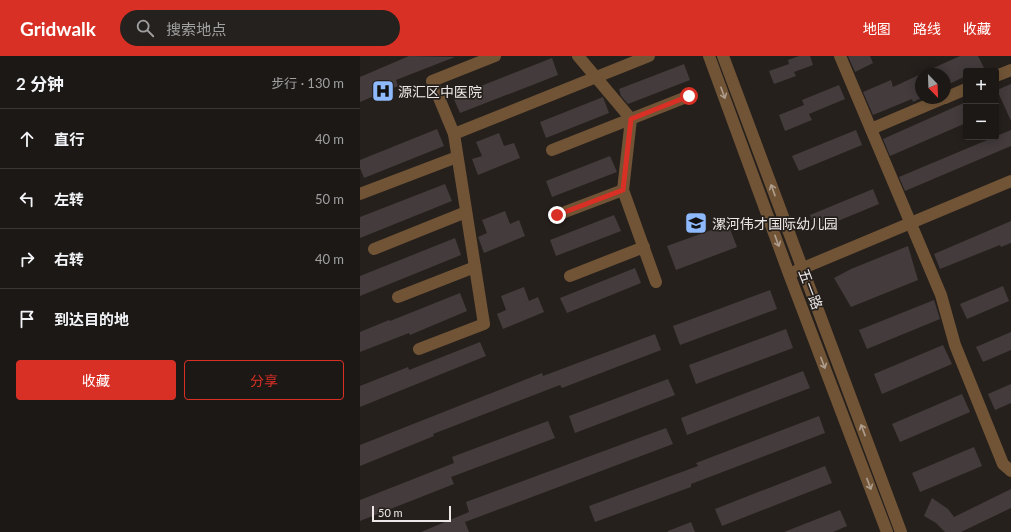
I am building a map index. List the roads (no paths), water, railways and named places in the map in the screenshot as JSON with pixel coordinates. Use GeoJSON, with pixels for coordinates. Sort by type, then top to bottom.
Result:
{"type":"FeatureCollection","features":[{"type":"Feature","properties":{"kind":"street"},"geometry":{"type":"LineString","coordinates":[[419,349],[484,324],[454,134],[432,80],[495,56]]}},
{"type":"Feature","properties":{"kind":"street"},"geometry":{"type":"LineString","coordinates":[[578,56],[631,119],[623,190],[656,282]]}},
{"type":"Feature","properties":{"kind":"street"},"geometry":{"type":"LineString","coordinates":[[454,134],[649,56]]}},
{"type":"Feature","properties":{"kind":"street","name":"五一路"},"geometry":{"type":"LineString","coordinates":[[709,56],[789,274],[887,532]]}},
{"type":"Feature","properties":{"kind":"street","name":"五一路"},"geometry":{"type":"LineString","coordinates":[[723,56],[901,532]]}},
{"type":"Feature","properties":{"kind":"street"},"geometry":{"type":"LineString","coordinates":[[840,56],[941,295],[955,345],[1003,464],[1011,471]]}},
{"type":"Feature","properties":{"kind":"street"},"geometry":{"type":"LineString","coordinates":[[999,75],[1011,70]]}},
{"type":"Feature","properties":{"kind":"street"},"geometry":{"type":"LineString","coordinates":[[951,95],[963,90]]}},
{"type":"Feature","properties":{"kind":"street"},"geometry":{"type":"LineString","coordinates":[[552,150],[689,96]]}},
{"type":"Feature","properties":{"kind":"street"},"geometry":{"type":"LineString","coordinates":[[871,129],[931,104]]}},
{"type":"Feature","properties":{"kind":"street"},"geometry":{"type":"LineString","coordinates":[[360,194],[457,157]]}},
{"type":"Feature","properties":{"kind":"street"},"geometry":{"type":"LineString","coordinates":[[789,274],[1011,181]]}},
{"type":"Feature","properties":{"kind":"street"},"geometry":{"type":"LineString","coordinates":[[557,215],[623,190]]}},
{"type":"Feature","properties":{"kind":"street"},"geometry":{"type":"LineString","coordinates":[[374,249],[466,212]]}},
{"type":"Feature","properties":{"kind":"street"},"geometry":{"type":"LineString","coordinates":[[570,276],[644,247]]}},
{"type":"Feature","properties":{"kind":"street"},"geometry":{"type":"LineString","coordinates":[[398,297],[475,267]]}},
{"type":"Feature","properties":{"kind":"place","name":"源汇区中医院"},"geometry":{"type":"Point","coordinates":[383,91]}},
{"type":"Feature","properties":{"kind":"place","name":"漯河伟才国际幼儿园"},"geometry":{"type":"Point","coordinates":[696,223]}}]}
